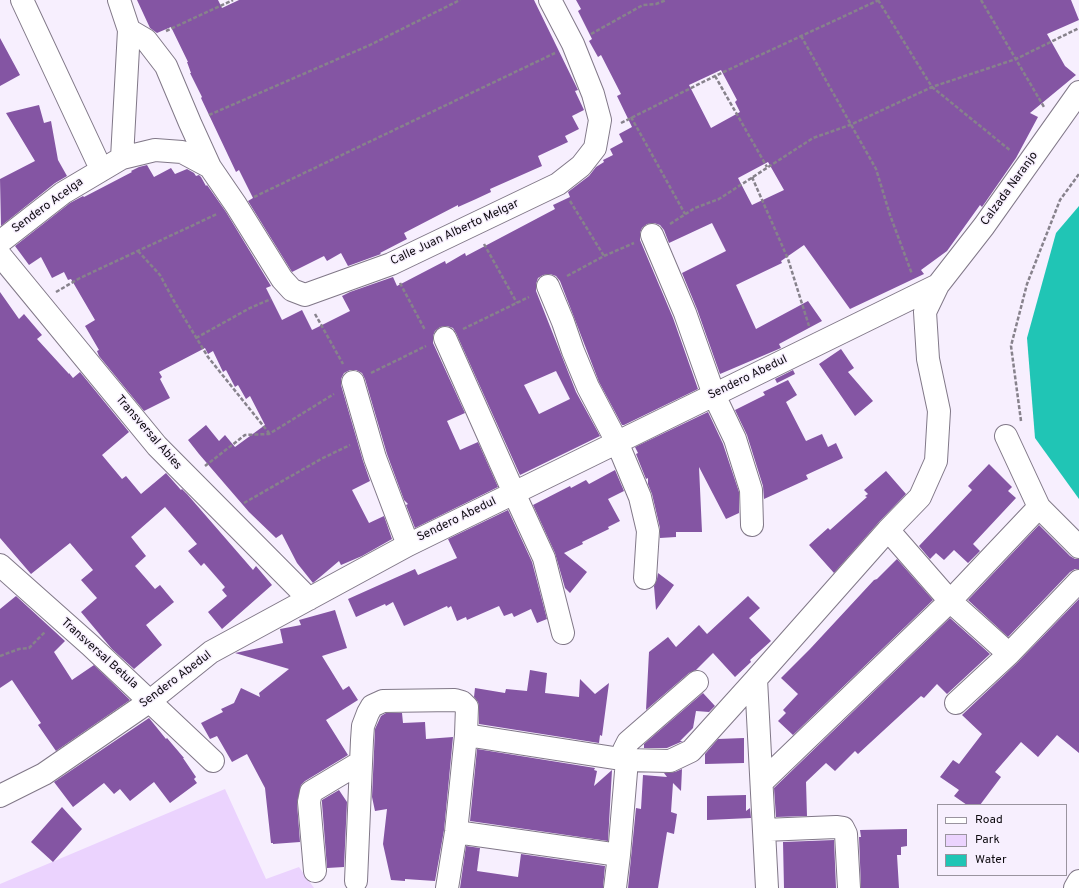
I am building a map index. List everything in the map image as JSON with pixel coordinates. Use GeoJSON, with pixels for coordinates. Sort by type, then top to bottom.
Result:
{"type":"FeatureCollection","features":[{"type":"Feature","properties":{"kind":"street"},"geometry":{"type":"LineString","coordinates":[[22,0],[101,169]]}},
{"type":"Feature","properties":{"kind":"street"},"geometry":{"type":"LineString","coordinates":[[119,0],[137,35],[166,66],[210,167],[236,205],[282,279],[298,292]]}},
{"type":"Feature","properties":{"kind":"street","name":"Calle Juan Alberto Melgar"},"geometry":{"type":"LineString","coordinates":[[298,292],[391,264],[558,184],[582,166],[595,148],[600,120],[593,94],[573,44],[550,0]]}},
{"type":"Feature","properties":{"kind":"street"},"geometry":{"type":"LineString","coordinates":[[122,158],[137,35]]}},
{"type":"Feature","properties":{"kind":"street","name":"Calzada Naranjo"},"geometry":{"type":"LineString","coordinates":[[929,290],[984,226],[1079,92]]}},
{"type":"Feature","properties":{"kind":"street","name":"Sendero Acelga"},"geometry":{"type":"LineString","coordinates":[[0,242],[63,193],[101,169],[122,158],[155,150],[182,152],[210,167]]}},
{"type":"Feature","properties":{"kind":"street"},"geometry":{"type":"LineString","coordinates":[[652,235],[685,313],[714,395],[735,439],[751,490],[752,525]]}},
{"type":"Feature","properties":{"kind":"street","name":"Transversal Abies"},"geometry":{"type":"LineString","coordinates":[[0,255],[157,446],[309,599]]}},
{"type":"Feature","properties":{"kind":"street"},"geometry":{"type":"LineString","coordinates":[[548,286],[563,322],[572,351],[588,387],[617,442],[640,497],[648,531],[645,578]]}},
{"type":"Feature","properties":{"kind":"street"},"geometry":{"type":"LineString","coordinates":[[466,735],[627,760],[670,761],[691,751],[888,530],[920,497],[936,461],[939,410],[928,359],[925,312],[929,290]]}},
{"type":"Feature","properties":{"kind":"street","name":"Sendero Abedul"},"geometry":{"type":"LineString","coordinates":[[0,796],[44,774],[150,701],[211,652],[408,545],[929,290]]}},
{"type":"Feature","properties":{"kind":"street"},"geometry":{"type":"LineString","coordinates":[[439,340],[544,558],[563,633]]}},
{"type":"Feature","properties":{"kind":"street"},"geometry":{"type":"LineString","coordinates":[[353,382],[375,458],[408,545]]}},
{"type":"Feature","properties":{"kind":"street"},"geometry":{"type":"LineString","coordinates":[[1014,429],[1039,508],[1079,547]]}},
{"type":"Feature","properties":{"kind":"street"},"geometry":{"type":"LineString","coordinates":[[762,782],[950,601],[1039,508]]}},
{"type":"Feature","properties":{"kind":"street"},"geometry":{"type":"LineString","coordinates":[[888,530],[950,601],[1009,654]]}},
{"type":"Feature","properties":{"kind":"street","name":"Transversal Betula"},"geometry":{"type":"LineString","coordinates":[[0,565],[59,617],[213,761]]}},
{"type":"Feature","properties":{"kind":"street"},"geometry":{"type":"LineString","coordinates":[[956,703],[1009,654],[1079,581]]}},
{"type":"Feature","properties":{"kind":"street"},"geometry":{"type":"LineString","coordinates":[[756,679],[767,888]]}},
{"type":"Feature","properties":{"kind":"street"},"geometry":{"type":"LineString","coordinates":[[615,888],[627,760],[624,750],[628,742],[697,682]]}},
{"type":"Feature","properties":{"kind":"street"},"geometry":{"type":"LineString","coordinates":[[356,881],[363,726],[368,713],[372,706],[383,701],[455,700],[462,702],[467,707],[466,735],[456,832],[447,888]]}},
{"type":"Feature","properties":{"kind":"street"},"geometry":{"type":"LineString","coordinates":[[315,871],[309,802],[311,792],[361,762]]}},
{"type":"Feature","properties":{"kind":"street"},"geometry":{"type":"LineString","coordinates":[[764,830],[843,828],[846,834],[849,888]]}},
{"type":"Feature","properties":{"kind":"street"},"geometry":{"type":"LineString","coordinates":[[456,832],[619,855]]}},
{"type":"Feature","properties":{"kind":"street"},"geometry":{"type":"LineString","coordinates":[[1075,888],[1079,881]]}},
{"type":"Feature","properties":{"kind":"path"},"geometry":{"type":"LineString","coordinates":[[137,35],[233,0]]}},
{"type":"Feature","properties":{"kind":"path"},"geometry":{"type":"LineString","coordinates":[[190,123],[370,45],[460,0]]}},
{"type":"Feature","properties":{"kind":"path"},"geometry":{"type":"LineString","coordinates":[[39,303],[80,278],[573,44],[643,5],[656,4],[666,0]]}},
{"type":"Feature","properties":{"kind":"path"},"geometry":{"type":"LineString","coordinates":[[598,134],[715,76],[879,0],[932,87],[1028,164]]}},
{"type":"Feature","properties":{"kind":"path"},"geometry":{"type":"LineString","coordinates":[[981,0],[1055,126]]}},
{"type":"Feature","properties":{"kind":"path"},"geometry":{"type":"LineString","coordinates":[[188,478],[245,435],[269,434],[353,382],[517,303],[604,256],[652,235],[696,208],[719,199],[813,138],[850,125],[932,87],[1016,59],[1079,28]]}},
{"type":"Feature","properties":{"kind":"path"},"geometry":{"type":"LineString","coordinates":[[801,36],[876,169],[890,215],[929,290]]}},
{"type":"Feature","properties":{"kind":"path"},"geometry":{"type":"LineString","coordinates":[[715,76],[767,167]]}},
{"type":"Feature","properties":{"kind":"path"},"geometry":{"type":"LineString","coordinates":[[631,117],[685,214]]}},
{"type":"Feature","properties":{"kind":"path"},"geometry":{"type":"LineString","coordinates":[[1014,429],[1011,346],[1027,284],[1060,200],[1079,174]]}},
{"type":"Feature","properties":{"kind":"path"},"geometry":{"type":"LineString","coordinates":[[752,177],[788,259],[815,346]]}},
{"type":"Feature","properties":{"kind":"path"},"geometry":{"type":"LineString","coordinates":[[558,184],[604,256]]}},
{"type":"Feature","properties":{"kind":"path"},"geometry":{"type":"LineString","coordinates":[[484,244],[517,303]]}},
{"type":"Feature","properties":{"kind":"path"},"geometry":{"type":"LineString","coordinates":[[138,251],[160,275],[208,357],[269,434]]}},
{"type":"Feature","properties":{"kind":"path"},"geometry":{"type":"LineString","coordinates":[[398,279],[439,340]]}},
{"type":"Feature","properties":{"kind":"path"},"geometry":{"type":"LineString","coordinates":[[196,338],[250,308],[298,292],[353,382]]}},
{"type":"Feature","properties":{"kind":"path"},"geometry":{"type":"LineString","coordinates":[[225,515],[321,459],[369,437]]}},
{"type":"Feature","properties":{"kind":"path"},"geometry":{"type":"LineString","coordinates":[[0,656],[19,649],[29,648],[59,617]]}},
{"type":"Feature","properties":{"kind":"green space"},"geometry":{"type":"Polygon","coordinates":[[[225,789],[266,879],[299,867],[314,888],[0,888],[0,884],[225,789]]]}},
{"type":"Feature","properties":{"kind":"water"},"geometry":{"type":"Polygon","coordinates":[[[1079,206],[1079,499],[1035,438],[1027,338],[1056,233],[1079,206]]]}},
{"type":"Feature","properties":{"kind":"building"},"geometry":{"type":"Polygon","coordinates":[[[137,0],[218,0],[222,8],[239,0],[534,0],[578,90],[575,91],[584,110],[572,116],[579,129],[565,136],[568,142],[538,156],[542,166],[490,189],[491,192],[458,207],[458,205],[404,233],[407,239],[380,253],[381,254],[348,266],[341,253],[327,261],[324,256],[292,272],[248,201],[253,198],[239,170],[236,172],[201,98],[202,97],[190,73],[188,62],[171,27],[157,33],[150,28],[137,0]]]}},
{"type":"Feature","properties":{"kind":"building"},"geometry":{"type":"Polygon","coordinates":[[[576,0],[1071,0],[1079,20],[1047,34],[1065,66],[1076,75],[1030,113],[1038,117],[1016,158],[982,207],[980,205],[947,251],[921,270],[924,274],[850,309],[804,245],[781,261],[782,263],[736,285],[756,329],[808,301],[822,321],[779,344],[781,348],[720,374],[697,309],[682,273],[726,251],[712,223],[669,243],[664,230],[660,225],[654,223],[647,224],[642,228],[640,240],[673,318],[698,389],[624,425],[622,425],[599,382],[560,281],[556,276],[550,274],[543,275],[538,278],[536,291],[576,392],[600,436],[520,475],[456,333],[453,328],[447,326],[440,327],[435,331],[433,343],[465,413],[447,421],[460,450],[478,442],[498,487],[415,528],[406,505],[408,504],[404,500],[387,454],[365,379],[362,373],[356,370],[350,370],[344,373],[341,379],[341,385],[370,481],[352,490],[369,523],[384,516],[392,539],[362,556],[341,565],[339,561],[313,583],[297,563],[282,534],[276,538],[249,512],[188,440],[206,425],[219,441],[225,435],[235,447],[265,425],[250,396],[246,399],[238,385],[235,387],[226,370],[223,372],[213,351],[208,354],[205,348],[159,372],[162,377],[160,379],[170,398],[144,411],[99,356],[97,351],[99,350],[85,326],[95,320],[71,279],[68,280],[64,272],[52,278],[41,257],[29,265],[15,246],[70,203],[139,167],[147,165],[154,177],[171,168],[175,174],[187,169],[196,176],[199,175],[201,177],[226,212],[271,286],[266,288],[282,320],[302,310],[312,330],[350,311],[342,296],[350,292],[393,277],[397,286],[445,261],[446,264],[465,253],[466,256],[555,209],[553,205],[570,197],[568,192],[589,176],[596,167],[604,162],[603,160],[613,155],[610,149],[623,142],[619,134],[632,127],[617,96],[621,94],[601,55],[598,57],[589,41],[592,39],[578,11],[581,9],[576,0]],[[721,70],[689,85],[711,128],[740,112],[735,102],[737,100],[721,70]],[[768,162],[738,178],[752,205],[784,190],[768,162]],[[556,371],[524,385],[539,414],[570,399],[556,371]]]}},
{"type":"Feature","properties":{"kind":"building"},"geometry":{"type":"Polygon","coordinates":[[[0,38],[20,75],[0,86],[0,38]]]}},
{"type":"Feature","properties":{"kind":"building"},"geometry":{"type":"Polygon","coordinates":[[[39,105],[44,123],[51,121],[58,160],[67,176],[55,183],[1,226],[0,179],[35,161],[6,113],[39,105]]]}},
{"type":"Feature","properties":{"kind":"building"},"geometry":{"type":"Polygon","coordinates":[[[0,292],[19,319],[24,314],[42,335],[37,339],[69,374],[73,378],[80,372],[129,432],[102,455],[122,479],[126,476],[141,494],[166,473],[181,490],[182,489],[187,494],[253,570],[256,566],[272,585],[222,629],[208,612],[227,596],[222,590],[225,587],[204,563],[201,566],[188,551],[197,544],[165,507],[131,537],[146,556],[135,566],[155,589],[160,585],[174,602],[146,625],[162,645],[134,669],[112,649],[81,612],[97,598],[81,580],[93,570],[70,543],[31,574],[0,538],[0,292]]]}},
{"type":"Feature","properties":{"kind":"building"},"geometry":{"type":"Polygon","coordinates":[[[841,349],[854,368],[848,372],[873,401],[855,416],[819,364],[841,349]]]}},
{"type":"Feature","properties":{"kind":"building"},"geometry":{"type":"Polygon","coordinates":[[[793,370],[795,374],[777,383],[775,379],[793,370]]]}},
{"type":"Feature","properties":{"kind":"building"},"geometry":{"type":"Polygon","coordinates":[[[788,380],[797,395],[786,402],[806,441],[822,434],[828,447],[836,443],[843,458],[806,475],[808,479],[764,499],[763,486],[747,435],[735,410],[765,395],[763,392],[788,380]]]}},
{"type":"Feature","properties":{"kind":"building"},"geometry":{"type":"Polygon","coordinates":[[[708,412],[723,444],[739,492],[739,513],[726,519],[699,467],[702,532],[676,532],[676,537],[660,538],[660,528],[652,494],[648,484],[648,478],[646,479],[636,454],[638,453],[635,447],[708,412]]]}},
{"type":"Feature","properties":{"kind":"building"},"geometry":{"type":"Polygon","coordinates":[[[989,464],[1012,487],[1008,491],[1016,498],[973,544],[980,551],[968,563],[954,550],[944,560],[936,553],[930,559],[919,546],[972,490],[968,486],[989,464]]]}},
{"type":"Feature","properties":{"kind":"building"},"geometry":{"type":"Polygon","coordinates":[[[615,470],[624,491],[608,499],[620,521],[608,527],[609,529],[582,542],[583,544],[564,553],[587,572],[570,593],[565,588],[555,553],[533,505],[570,486],[571,488],[586,480],[589,484],[615,470]]]}},
{"type":"Feature","properties":{"kind":"building"},"geometry":{"type":"Polygon","coordinates":[[[886,471],[906,494],[834,573],[809,545],[828,528],[830,530],[867,497],[865,496],[868,494],[864,490],[886,471]]]}},
{"type":"Feature","properties":{"kind":"building"},"geometry":{"type":"Polygon","coordinates":[[[508,510],[532,562],[547,619],[537,623],[531,609],[514,617],[512,613],[504,616],[499,606],[467,620],[466,617],[457,621],[451,606],[448,608],[447,606],[404,626],[393,602],[356,617],[348,599],[415,569],[418,575],[457,558],[448,539],[508,510]]]}},
{"type":"Feature","properties":{"kind":"building"},"geometry":{"type":"Polygon","coordinates":[[[1039,525],[1070,556],[1075,559],[1079,559],[1079,569],[1075,569],[1070,572],[1008,637],[968,600],[1039,525]]]}},
{"type":"Feature","properties":{"kind":"building"},"geometry":{"type":"Polygon","coordinates":[[[897,559],[933,600],[793,735],[778,721],[786,713],[783,710],[798,694],[781,678],[874,580],[877,579],[897,559]]]}},
{"type":"Feature","properties":{"kind":"building"},"geometry":{"type":"Polygon","coordinates":[[[658,573],[674,585],[656,610],[654,586],[658,573]]]}},
{"type":"Feature","properties":{"kind":"building"},"geometry":{"type":"Polygon","coordinates":[[[16,596],[65,641],[54,652],[72,680],[94,665],[130,700],[56,751],[38,725],[41,723],[12,680],[0,688],[0,609],[16,596]]]}},
{"type":"Feature","properties":{"kind":"building"},"geometry":{"type":"Polygon","coordinates":[[[748,596],[760,608],[749,618],[771,641],[750,660],[751,662],[735,677],[713,653],[696,670],[689,673],[646,710],[649,652],[668,637],[676,647],[699,625],[707,634],[748,596]]]}},
{"type":"Feature","properties":{"kind":"building"},"geometry":{"type":"Polygon","coordinates":[[[1079,599],[1079,753],[1057,735],[1038,757],[1021,742],[995,772],[1001,777],[981,804],[966,804],[954,796],[959,790],[940,777],[953,760],[959,764],[982,734],[962,715],[1017,663],[1079,599]]]}},
{"type":"Feature","properties":{"kind":"building"},"geometry":{"type":"Polygon","coordinates":[[[335,610],[347,648],[322,656],[343,690],[349,686],[358,700],[326,720],[348,755],[305,781],[301,785],[297,803],[300,842],[273,844],[271,843],[265,788],[247,754],[232,762],[217,736],[210,739],[201,723],[223,712],[221,709],[234,703],[241,688],[260,697],[259,693],[289,669],[235,653],[283,643],[280,629],[301,625],[299,620],[335,610]]]}},
{"type":"Feature","properties":{"kind":"building"},"geometry":{"type":"Polygon","coordinates":[[[950,618],[990,654],[947,694],[937,684],[924,698],[921,696],[858,754],[855,751],[835,771],[826,763],[806,782],[807,816],[776,817],[774,788],[950,618]]]}},
{"type":"Feature","properties":{"kind":"building"},"geometry":{"type":"Polygon","coordinates":[[[530,670],[547,673],[545,693],[579,697],[580,679],[595,694],[609,683],[602,736],[600,735],[599,743],[479,724],[479,707],[478,702],[474,697],[475,688],[505,693],[506,689],[527,691],[530,670]]]}},
{"type":"Feature","properties":{"kind":"building"},"geometry":{"type":"Polygon","coordinates":[[[703,693],[715,706],[709,712],[696,711],[693,728],[680,741],[683,741],[667,748],[644,748],[644,744],[703,693]]]}},
{"type":"Feature","properties":{"kind":"building"},"geometry":{"type":"Polygon","coordinates":[[[386,713],[402,713],[403,723],[425,722],[426,739],[453,737],[444,830],[435,881],[405,879],[405,881],[391,880],[383,844],[387,809],[375,811],[372,797],[375,729],[381,716],[386,713]]]}},
{"type":"Feature","properties":{"kind":"building"},"geometry":{"type":"Polygon","coordinates":[[[149,718],[184,758],[196,777],[194,779],[197,783],[170,803],[154,782],[130,801],[120,789],[114,794],[104,783],[73,807],[54,782],[149,718]]]}},
{"type":"Feature","properties":{"kind":"building"},"geometry":{"type":"Polygon","coordinates":[[[744,738],[744,763],[705,764],[705,754],[718,739],[744,738]]]}},
{"type":"Feature","properties":{"kind":"building"},"geometry":{"type":"Polygon","coordinates":[[[477,749],[595,768],[594,770],[597,771],[594,786],[612,770],[608,841],[470,821],[477,749]]]}},
{"type":"Feature","properties":{"kind":"building"},"geometry":{"type":"Polygon","coordinates":[[[682,769],[681,791],[673,783],[671,812],[677,814],[674,834],[667,832],[658,888],[628,888],[636,808],[641,809],[643,775],[667,777],[664,773],[675,772],[682,769]]]}},
{"type":"Feature","properties":{"kind":"building"},"geometry":{"type":"Polygon","coordinates":[[[339,790],[347,802],[344,867],[327,868],[322,800],[339,790]]]}},
{"type":"Feature","properties":{"kind":"building"},"geometry":{"type":"Polygon","coordinates":[[[746,795],[746,811],[750,808],[751,818],[707,820],[707,796],[746,795]]]}},
{"type":"Feature","properties":{"kind":"building"},"geometry":{"type":"Polygon","coordinates":[[[62,807],[82,829],[53,862],[31,842],[62,807]]]}},
{"type":"Feature","properties":{"kind":"building"},"geometry":{"type":"Polygon","coordinates":[[[907,829],[907,846],[901,847],[901,855],[897,855],[899,888],[861,888],[860,830],[907,829]]]}},
{"type":"Feature","properties":{"kind":"building"},"geometry":{"type":"Polygon","coordinates":[[[834,840],[836,888],[784,888],[783,842],[834,840]]]}},
{"type":"Feature","properties":{"kind":"building"},"geometry":{"type":"Polygon","coordinates":[[[466,846],[480,848],[477,871],[518,877],[521,854],[605,866],[603,888],[460,888],[466,846]]]}}]}
